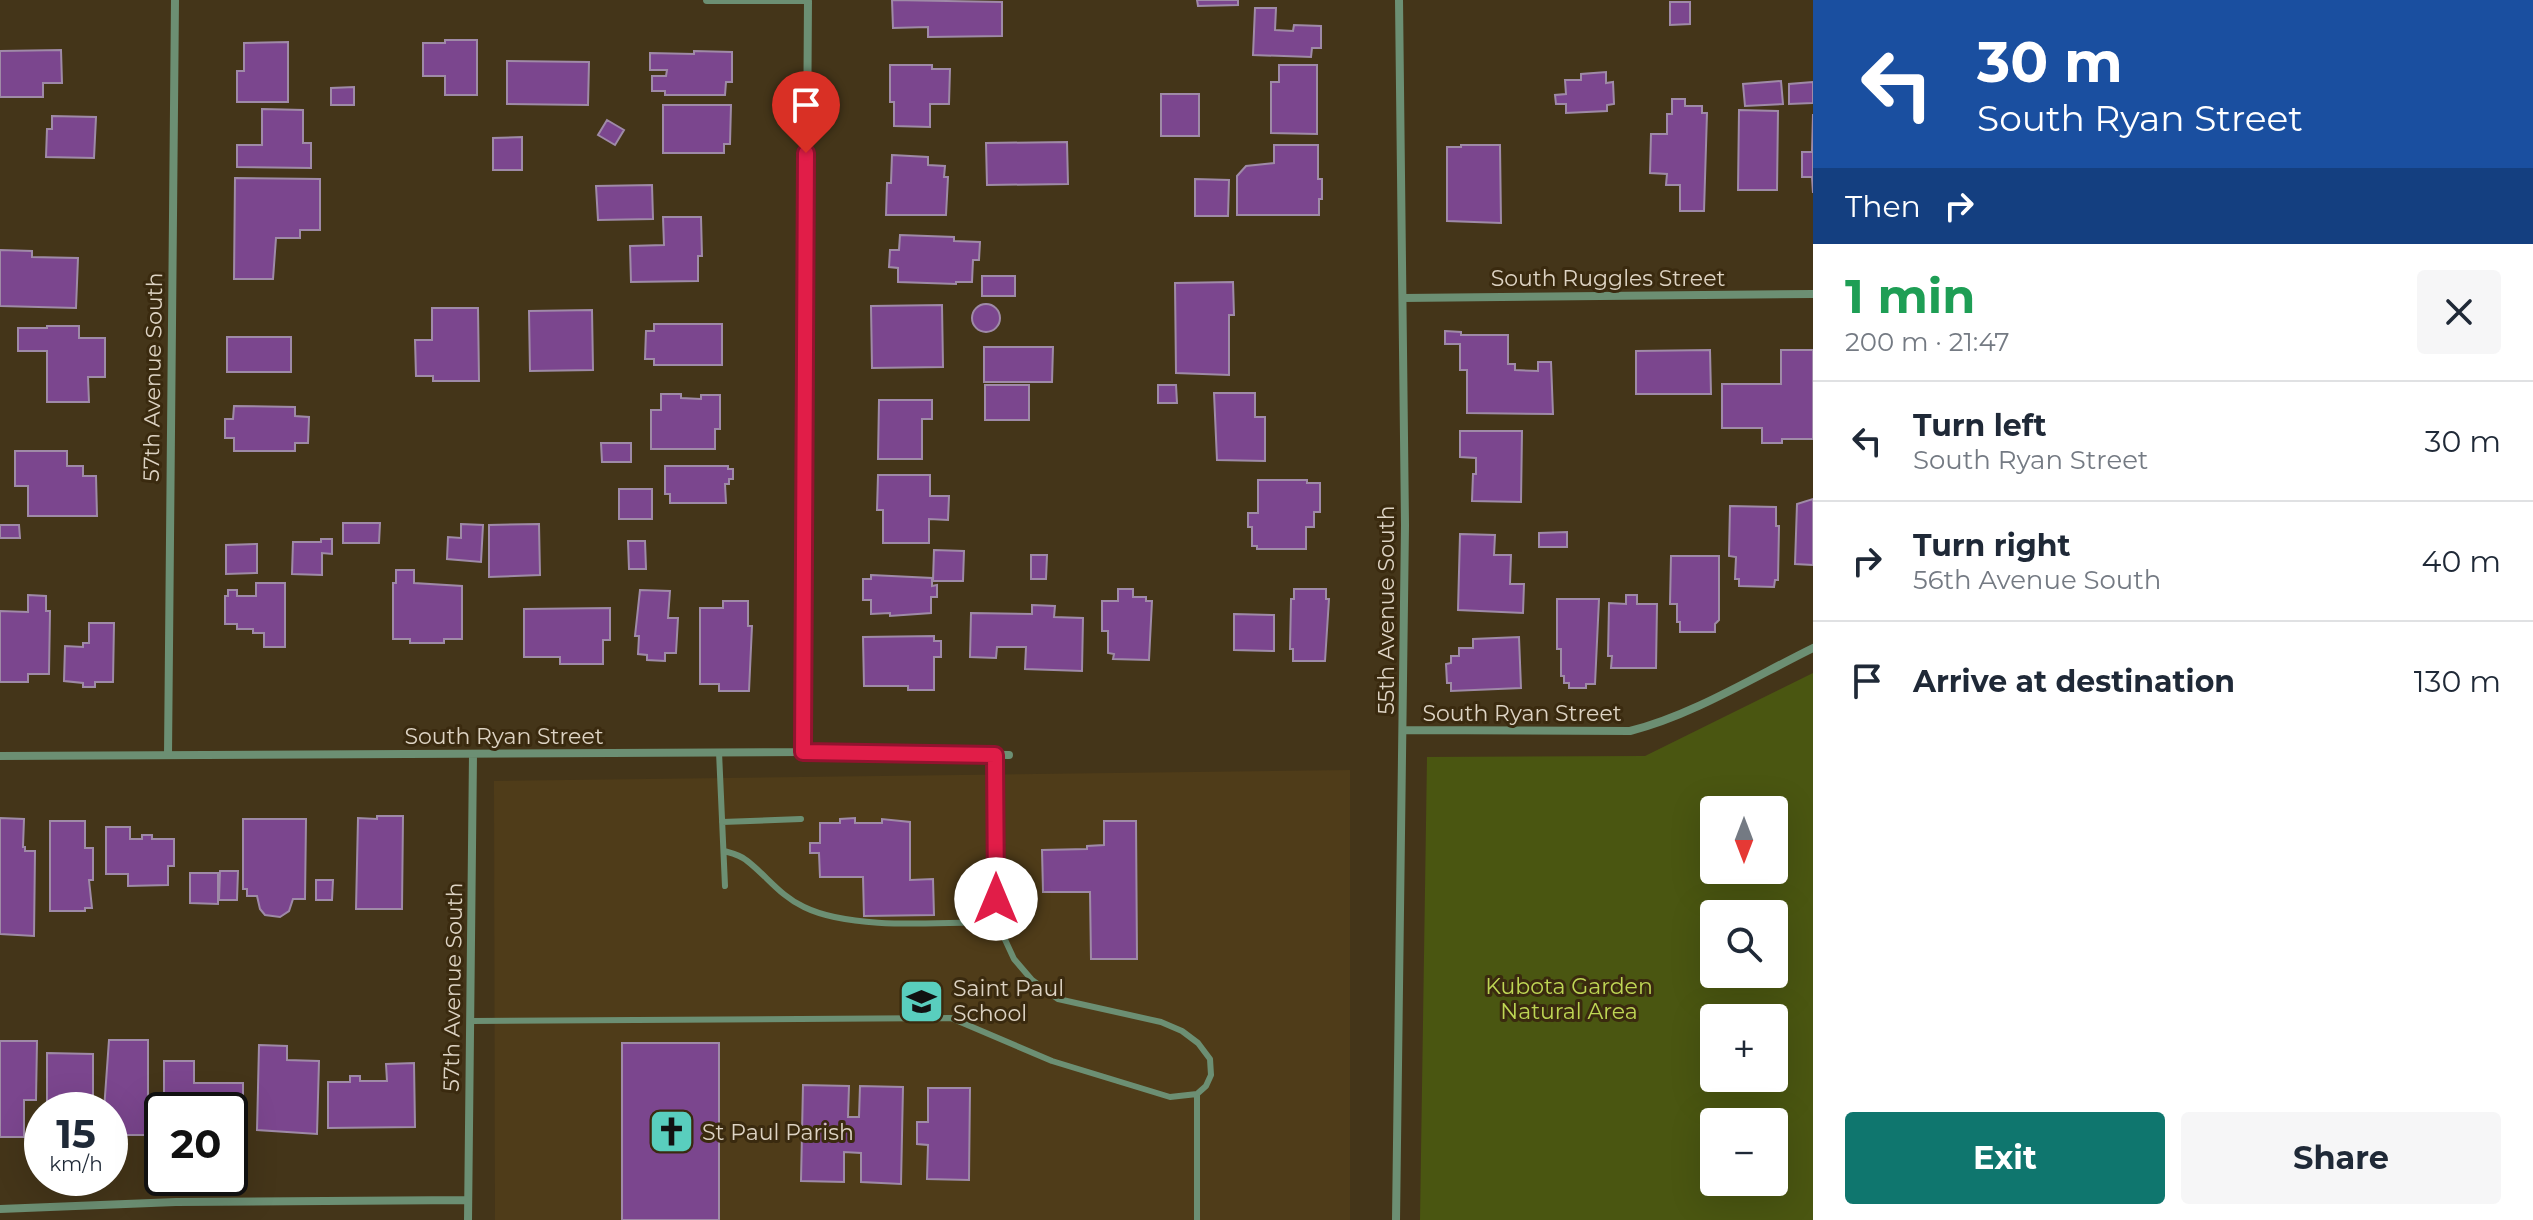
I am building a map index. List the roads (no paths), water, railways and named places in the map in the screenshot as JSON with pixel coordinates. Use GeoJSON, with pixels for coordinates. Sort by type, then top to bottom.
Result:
{"type":"FeatureCollection","features":[{"type":"Feature","properties":{"kind":"street","name":"57th Avenue South"},"geometry":{"type":"LineString","coordinates":[[168,755],[175,0]]}},
{"type":"Feature","properties":{"kind":"street"},"geometry":{"type":"LineString","coordinates":[[707,0],[808,0],[803,752]]}},
{"type":"Feature","properties":{"kind":"street","name":"55th Avenue South"},"geometry":{"type":"LineString","coordinates":[[1396,1220],[1404,730],[1399,0]]}},
{"type":"Feature","properties":{"kind":"street","name":"South Ruggles Street"},"geometry":{"type":"LineString","coordinates":[[1403,298],[1813,294]]}},
{"type":"Feature","properties":{"kind":"street","name":"South Ryan Street"},"geometry":{"type":"LineString","coordinates":[[1404,730],[1630,731],[1680,713],[1813,648]]}},
{"type":"Feature","properties":{"kind":"street","name":"South Ryan Street"},"geometry":{"type":"LineString","coordinates":[[0,756],[719,752],[1009,755]]}},
{"type":"Feature","properties":{"kind":"street","name":"57th Avenue South"},"geometry":{"type":"LineString","coordinates":[[468,1220],[473,754]]}},
{"type":"Feature","properties":{"kind":"street"},"geometry":{"type":"LineString","coordinates":[[0,1209],[176,1202],[468,1200]]}},
{"type":"Feature","properties":{"kind":"lane"},"geometry":{"type":"LineString","coordinates":[[719,752],[725,886]]}},
{"type":"Feature","properties":{"kind":"lane"},"geometry":{"type":"LineString","coordinates":[[471,1021],[951,1018],[1052,1061],[1170,1097],[1197,1094],[1206,1086],[1211,1075],[1210,1059],[1198,1043],[1182,1031],[1161,1022],[1058,999],[1032,980],[1014,959],[1001,931],[996,899],[995,755]]}},
{"type":"Feature","properties":{"kind":"lane"},"geometry":{"type":"LineString","coordinates":[[722,822],[801,819]]}},
{"type":"Feature","properties":{"kind":"lane"},"geometry":{"type":"LineString","coordinates":[[724,851],[745,859],[802,907],[824,915],[856,922],[1000,922]]}},
{"type":"Feature","properties":{"kind":"lane"},"geometry":{"type":"LineString","coordinates":[[1197,1094],[1197,1220]]}},
{"type":"Feature","properties":{"kind":"place","name":"Saint Paul School"},"geometry":{"type":"Point","coordinates":[922,1001]}},
{"type":"Feature","properties":{"kind":"place","name":"St Paul Parish"},"geometry":{"type":"Point","coordinates":[671,1132]}},
{"type":"Feature","properties":{"kind":"park label","name":"Kubota Garden Natural Area"},"geometry":{"type":"Point","coordinates":[1569,998]}}]}
